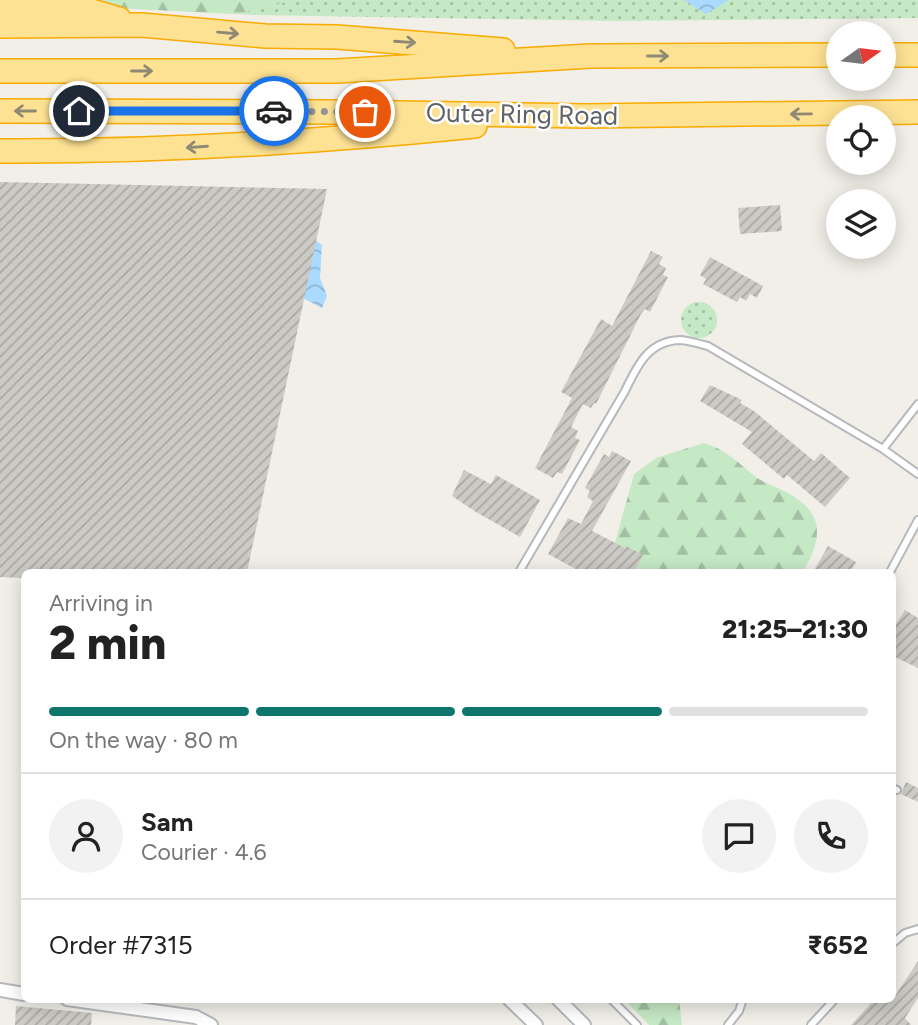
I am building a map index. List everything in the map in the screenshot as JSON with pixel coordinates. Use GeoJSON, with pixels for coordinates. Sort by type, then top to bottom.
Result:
{"type":"FeatureCollection","features":[{"type":"Feature","properties":{"kind":"highway"},"geometry":{"type":"LineString","coordinates":[[0,6],[78,8],[142,25]]}},
{"type":"Feature","properties":{"kind":"highway"},"geometry":{"type":"LineString","coordinates":[[0,26],[142,25],[265,36],[337,37],[590,56]]}},
{"type":"Feature","properties":{"kind":"highway","name":"Outer Ring Road"},"geometry":{"type":"LineString","coordinates":[[0,71],[337,71],[590,56],[826,54]]}},
{"type":"Feature","properties":{"kind":"highway"},"geometry":{"type":"LineString","coordinates":[[896,55],[918,55]]}},
{"type":"Feature","properties":{"kind":"highway","name":"Outer Ring Road"},"geometry":{"type":"LineString","coordinates":[[0,111],[265,111],[586,116],[918,113]]}},
{"type":"Feature","properties":{"kind":"highway"},"geometry":{"type":"LineString","coordinates":[[0,151],[100,151],[337,140],[586,116]]}},
{"type":"Feature","properties":{"kind":"street"},"geometry":{"type":"LineString","coordinates":[[0,990],[21,993]]}},
{"type":"Feature","properties":{"kind":"street"},"geometry":{"type":"LineString","coordinates":[[95,1003],[196,1017],[211,1025]]}},
{"type":"Feature","properties":{"kind":"street"},"geometry":{"type":"LineString","coordinates":[[513,1003],[536,1025]]}},
{"type":"Feature","properties":{"kind":"street"},"geometry":{"type":"LineString","coordinates":[[562,1003],[584,1025]]}},
{"type":"Feature","properties":{"kind":"lane"},"geometry":{"type":"LineString","coordinates":[[521,569],[639,363],[653,346],[680,340],[708,346],[883,449],[918,474]]}},
{"type":"Feature","properties":{"kind":"lane"},"geometry":{"type":"LineString","coordinates":[[883,449],[918,404]]}},
{"type":"Feature","properties":{"kind":"lane"},"geometry":{"type":"LineString","coordinates":[[892,569],[918,520]]}},
{"type":"Feature","properties":{"kind":"lane"},"geometry":{"type":"LineString","coordinates":[[896,941],[905,933],[918,929]]}},
{"type":"Feature","properties":{"kind":"lane"},"geometry":{"type":"LineString","coordinates":[[615,1003],[637,1025]]}},
{"type":"Feature","properties":{"kind":"lane"},"geometry":{"type":"LineString","coordinates":[[728,1025],[742,1003]]}},
{"type":"Feature","properties":{"kind":"lane"},"geometry":{"type":"LineString","coordinates":[[811,1025],[831,1003]]}},
{"type":"Feature","properties":{"kind":"green space"},"geometry":{"type":"Polygon","coordinates":[[[0,0],[918,0],[918,18],[619,21],[254,15],[0,0]]]}},
{"type":"Feature","properties":{"kind":"green space"},"geometry":{"type":"Polygon","coordinates":[[[0,0],[295,0],[237,14],[0,0]]]}},
{"type":"Feature","properties":{"kind":"green space"},"geometry":{"type":"Polygon","coordinates":[[[699,302],[712,307],[717,320],[712,333],[699,338],[686,333],[681,320],[686,307],[699,302]]]}},
{"type":"Feature","properties":{"kind":"green space"},"geometry":{"type":"Polygon","coordinates":[[[704,443],[726,453],[757,478],[799,500],[814,517],[817,527],[814,548],[805,569],[608,569],[634,474],[656,458],[704,443]]]}},
{"type":"Feature","properties":{"kind":"green space"},"geometry":{"type":"Polygon","coordinates":[[[628,1003],[679,1003],[682,1025],[649,1025],[628,1003]]]}},
{"type":"Feature","properties":{"kind":"water"},"geometry":{"type":"Polygon","coordinates":[[[684,0],[729,0],[706,14],[684,0]]]}},
{"type":"Feature","properties":{"kind":"water"},"geometry":{"type":"Polygon","coordinates":[[[306,234],[322,245],[320,278],[327,296],[322,308],[295,294],[306,234]]]}},
{"type":"Feature","properties":{"kind":"building"},"geometry":{"type":"Polygon","coordinates":[[[0,182],[327,189],[248,569],[21,569],[21,578],[0,577],[0,182]]]}},
{"type":"Feature","properties":{"kind":"building"},"geometry":{"type":"Polygon","coordinates":[[[780,205],[782,231],[740,234],[738,208],[780,205]]]}},
{"type":"Feature","properties":{"kind":"building"},"geometry":{"type":"Polygon","coordinates":[[[651,251],[663,257],[659,264],[666,268],[663,275],[668,277],[650,312],[645,309],[641,314],[596,404],[591,408],[583,404],[571,427],[578,431],[575,438],[580,440],[562,474],[557,472],[553,478],[535,468],[572,398],[561,392],[601,319],[612,326],[651,251]]]}},
{"type":"Feature","properties":{"kind":"building"},"geometry":{"type":"Polygon","coordinates":[[[710,257],[763,286],[757,298],[750,294],[746,301],[740,297],[737,302],[703,284],[706,279],[700,275],[710,257]]]}},
{"type":"Feature","properties":{"kind":"building"},"geometry":{"type":"Polygon","coordinates":[[[710,385],[742,400],[740,403],[754,411],[814,461],[821,453],[850,478],[825,507],[787,475],[784,479],[742,444],[752,432],[700,401],[710,385]]]}},
{"type":"Feature","properties":{"kind":"building"},"geometry":{"type":"Polygon","coordinates":[[[612,451],[631,461],[592,531],[643,555],[636,569],[576,569],[548,554],[568,518],[581,524],[593,501],[587,497],[590,491],[585,488],[604,454],[609,457],[612,451]]]}},
{"type":"Feature","properties":{"kind":"building"},"geometry":{"type":"Polygon","coordinates":[[[464,470],[491,484],[496,475],[540,500],[520,537],[452,496],[464,470]]]}},
{"type":"Feature","properties":{"kind":"building"},"geometry":{"type":"Polygon","coordinates":[[[828,546],[856,562],[852,569],[815,569],[828,546]]]}},
{"type":"Feature","properties":{"kind":"building"},"geometry":{"type":"Polygon","coordinates":[[[905,610],[918,618],[918,668],[896,657],[896,624],[905,610]]]}},
{"type":"Feature","properties":{"kind":"building"},"geometry":{"type":"Polygon","coordinates":[[[906,782],[918,788],[918,802],[901,794],[906,782]]]}},
{"type":"Feature","properties":{"kind":"building"},"geometry":{"type":"Polygon","coordinates":[[[918,961],[918,998],[905,1018],[911,1025],[851,1025],[871,1003],[896,1003],[896,994],[918,961]]]}},
{"type":"Feature","properties":{"kind":"building"},"geometry":{"type":"Polygon","coordinates":[[[16,1006],[92,1013],[91,1025],[15,1025],[16,1006]]]}},
{"type":"Feature","properties":{"kind":"way so far"},"geometry":{"type":"LineString","coordinates":[[274,111],[365,112]]}},
{"type":"Feature","properties":{"kind":"route"},"geometry":{"type":"LineString","coordinates":[[79,111],[274,111]]}}]}
